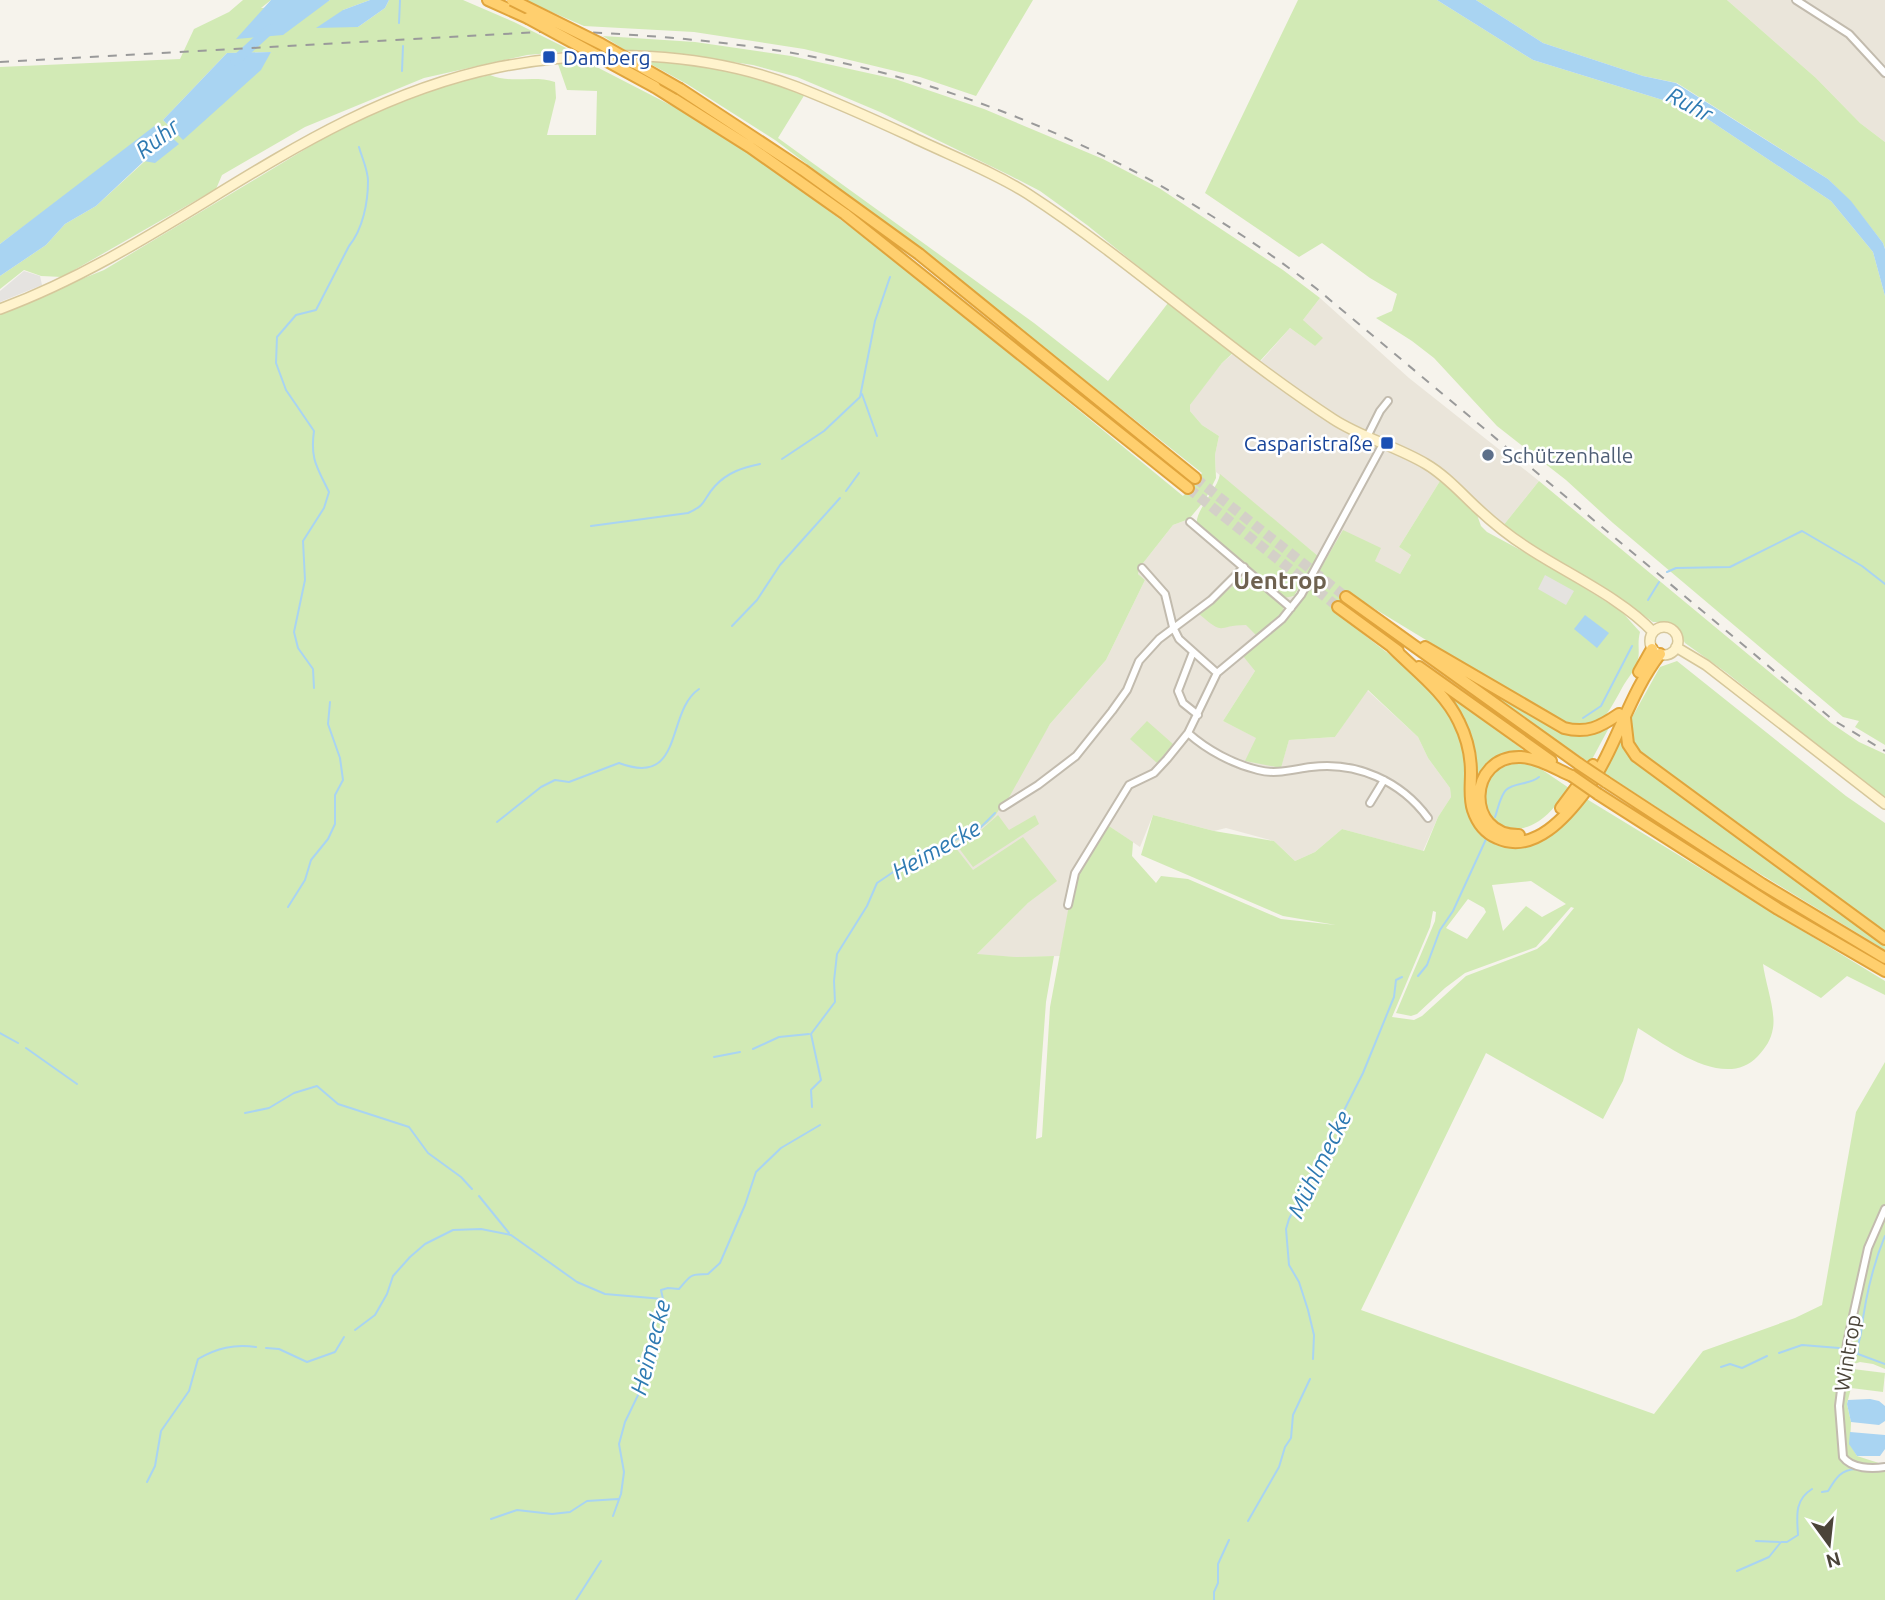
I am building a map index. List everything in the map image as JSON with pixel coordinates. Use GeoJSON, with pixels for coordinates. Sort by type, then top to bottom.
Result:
{"type":"FeatureCollection","features":[{"type":"Feature","properties":{"kind":"highway"},"geometry":{"type":"LineString","coordinates":[[488,0],[571,40],[655,87],[750,147],[845,214],[1188,488]]}},
{"type":"Feature","properties":{"kind":"highway"},"geometry":{"type":"LineString","coordinates":[[512,0],[601,44],[680,89],[758,139],[919,254],[1195,478]]}},
{"type":"Feature","properties":{"kind":"highway"},"geometry":{"type":"LineString","coordinates":[[1346,597],[1579,764],[1762,884],[1885,958]]}},
{"type":"Feature","properties":{"kind":"highway"},"geometry":{"type":"LineString","coordinates":[[1338,607],[1598,794],[1778,909],[1885,971]]}},
{"type":"Feature","properties":{"kind":"highway"},"geometry":{"type":"LineString","coordinates":[[1374,619],[1564,728],[1579,731],[1595,729],[1622,715]]}},
{"type":"Feature","properties":{"kind":"highway"},"geometry":{"type":"LineString","coordinates":[[1392,647],[1440,694],[1455,713],[1468,747],[1470,795],[1474,814],[1486,831],[1504,841],[1520,842],[1544,834],[1566,813],[1596,774],[1622,715]]}},
{"type":"Feature","properties":{"kind":"highway"},"geometry":{"type":"LineString","coordinates":[[1572,776],[1533,759],[1521,757],[1504,760],[1491,768],[1481,782],[1478,799],[1482,812],[1492,826],[1512,835],[1526,834],[1543,825],[1564,806],[1584,779],[1622,715],[1656,651]]}},
{"type":"Feature","properties":{"kind":"highway"},"geometry":{"type":"LineString","coordinates":[[1622,715],[1628,744],[1642,761],[1885,939]]}},
{"type":"Feature","properties":{"kind":"main road"},"geometry":{"type":"LineString","coordinates":[[0,309],[103,262],[312,137],[429,85],[513,65],[609,56],[664,57],[702,62],[752,72],[795,86],[900,132],[1025,192],[1235,349],[1337,421],[1367,438],[1426,464],[1523,545],[1627,610],[1653,632]]}},
{"type":"Feature","properties":{"kind":"main road"},"geometry":{"type":"LineString","coordinates":[[1662,627],[1673,630],[1676,647],[1669,654],[1656,651],[1650,640],[1653,632],[1662,627]]}},
{"type":"Feature","properties":{"kind":"main road"},"geometry":{"type":"LineString","coordinates":[[1676,647],[1706,665],[1885,804]]}},
{"type":"Feature","properties":{"kind":"street"},"geometry":{"type":"LineString","coordinates":[[1796,0],[1849,34],[1885,73]]}},
{"type":"Feature","properties":{"kind":"street"},"geometry":{"type":"LineString","coordinates":[[1367,438],[1388,401]]}},
{"type":"Feature","properties":{"kind":"street"},"geometry":{"type":"LineString","coordinates":[[1068,905],[1075,873],[1129,785],[1154,773],[1188,733],[1217,673],[1282,619],[1301,595],[1383,444]]}},
{"type":"Feature","properties":{"kind":"street"},"geometry":{"type":"LineString","coordinates":[[1190,522],[1291,608]]}},
{"type":"Feature","properties":{"kind":"street"},"geometry":{"type":"LineString","coordinates":[[1003,807],[1076,756],[1127,690],[1139,661],[1159,639],[1211,600],[1244,567]]}},
{"type":"Feature","properties":{"kind":"street"},"geometry":{"type":"LineString","coordinates":[[1142,568],[1165,594],[1173,627],[1179,639],[1217,673]]}},
{"type":"Feature","properties":{"kind":"street"},"geometry":{"type":"LineString","coordinates":[[1193,652],[1178,691],[1183,703],[1198,715]]}},
{"type":"Feature","properties":{"kind":"street"},"geometry":{"type":"LineString","coordinates":[[1188,733],[1209,750],[1259,771],[1286,772],[1324,765],[1353,768],[1384,780],[1403,792],[1428,818]]}},
{"type":"Feature","properties":{"kind":"street"},"geometry":{"type":"LineString","coordinates":[[1370,803],[1384,780]]}},
{"type":"Feature","properties":{"kind":"street","name":"Wintrop"},"geometry":{"type":"LineString","coordinates":[[1885,1209],[1868,1248],[1847,1343],[1839,1406],[1843,1457],[1847,1462],[1866,1468],[1885,1467]]}},
{"type":"Feature","properties":{"kind":"shaded area"},"geometry":{"type":"Polygon","coordinates":[[[1727,0],[1885,0],[1885,142],[1860,123],[1816,78],[1727,0]]]}},
{"type":"Feature","properties":{"kind":"shaded area"},"geometry":{"type":"Polygon","coordinates":[[[24,271],[40,276],[42,285],[0,302],[0,291],[24,271]]]}},
{"type":"Feature","properties":{"kind":"shaded area"},"geometry":{"type":"Polygon","coordinates":[[[1320,298],[1409,378],[1539,481],[1496,531],[1440,481],[1399,547],[1411,555],[1400,574],[1374,561],[1380,548],[1325,560],[1291,614],[1244,656],[1255,671],[1223,721],[1257,738],[1246,761],[1281,767],[1289,740],[1335,737],[1367,690],[1418,737],[1428,758],[1450,788],[1451,797],[1438,817],[1423,851],[1342,829],[1315,852],[1295,861],[1274,841],[1226,828],[1214,831],[1153,815],[1140,847],[1109,826],[1072,893],[1060,956],[976,955],[1028,903],[1056,881],[972,871],[952,843],[980,829],[998,808],[1050,724],[1106,660],[1145,580],[1138,574],[1140,567],[1173,525],[1189,519],[1275,591],[1294,597],[1318,556],[1216,472],[1215,455],[1219,436],[1202,425],[1190,411],[1190,405],[1222,363],[1241,347],[1261,361],[1290,328],[1315,346],[1303,320],[1320,298]]]}},
{"type":"Feature","properties":{"kind":"shaded area"},"geometry":{"type":"Polygon","coordinates":[[[1545,575],[1574,591],[1566,605],[1538,589],[1545,575]]]}},
{"type":"Feature","properties":{"kind":"green space"},"geometry":{"type":"Polygon","coordinates":[[[243,0],[271,0],[261,8],[323,4],[330,0],[370,0],[343,10],[358,27],[385,8],[389,0],[463,0],[572,51],[527,55],[424,78],[305,127],[222,175],[216,189],[62,277],[41,276],[24,270],[0,289],[0,276],[46,245],[65,224],[96,206],[145,161],[178,144],[51,206],[0,244],[0,67],[180,59],[194,29],[229,12],[243,0]],[[271,52],[227,53],[163,120],[183,139],[271,52]]]}},
{"type":"Feature","properties":{"kind":"green space"},"geometry":{"type":"Polygon","coordinates":[[[524,0],[1033,0],[976,96],[920,77],[804,49],[694,32],[584,26],[524,0]]]}},
{"type":"Feature","properties":{"kind":"green space"},"geometry":{"type":"Polygon","coordinates":[[[1298,0],[1437,0],[1533,60],[1679,105],[1703,116],[1831,201],[1873,252],[1885,296],[1885,745],[1855,727],[1859,721],[1843,717],[1613,523],[1566,480],[1497,426],[1434,358],[1376,318],[1392,311],[1397,294],[1322,243],[1299,257],[1205,193],[1298,0]]]}},
{"type":"Feature","properties":{"kind":"green space"},"geometry":{"type":"Polygon","coordinates":[[[1476,0],[1727,0],[1816,78],[1860,123],[1885,142],[1885,249],[1851,202],[1828,179],[1677,83],[1643,76],[1543,43],[1476,0]]]}},
{"type":"Feature","properties":{"kind":"green space"},"geometry":{"type":"Polygon","coordinates":[[[603,36],[695,42],[791,56],[895,79],[984,109],[1103,159],[1159,188],[1283,270],[1320,298],[1303,320],[1323,338],[1315,346],[1290,328],[1260,361],[1087,225],[1040,191],[1009,175],[880,112],[797,77],[753,65],[666,52],[625,50],[603,36]]]}},
{"type":"Feature","properties":{"kind":"green space"},"geometry":{"type":"Polygon","coordinates":[[[645,61],[686,64],[726,72],[805,94],[778,138],[1034,323],[1108,381],[1168,303],[1234,352],[1222,363],[1190,405],[1190,411],[1202,425],[1219,436],[1215,455],[1216,478],[1205,500],[1189,519],[1173,525],[1140,567],[1138,574],[1145,580],[1106,660],[1050,724],[1007,801],[988,823],[952,843],[973,870],[1023,837],[1057,881],[1028,903],[977,954],[1054,956],[1046,1002],[1036,1139],[1042,1137],[1050,1007],[1075,873],[1109,826],[1133,842],[1132,856],[1156,883],[1161,876],[1188,879],[1281,919],[1336,925],[1283,916],[1141,855],[1153,815],[1214,831],[1274,841],[1295,861],[1315,852],[1342,829],[1424,851],[1438,817],[1451,797],[1450,788],[1428,758],[1418,737],[1368,690],[1335,737],[1289,740],[1281,768],[1245,761],[1256,738],[1223,721],[1255,671],[1243,656],[1291,614],[1304,597],[1343,530],[1381,548],[1375,561],[1400,574],[1411,555],[1399,547],[1440,481],[1476,512],[1481,526],[1487,532],[1548,565],[1621,611],[1640,632],[1637,663],[1608,712],[1595,724],[1578,726],[1551,716],[1352,595],[1338,612],[1410,671],[1449,712],[1464,745],[1466,808],[1474,823],[1489,838],[1512,847],[1536,843],[1558,828],[1585,798],[1885,981],[1885,995],[1847,976],[1821,998],[1763,964],[1774,1021],[1769,1040],[1758,1056],[1745,1066],[1714,1068],[1681,1054],[1638,1028],[1623,1081],[1603,1119],[1486,1053],[1361,1310],[1654,1414],[1703,1351],[1795,1318],[1822,1305],[1856,1112],[1885,1062],[1885,1369],[1860,1362],[1854,1364],[1853,1369],[1885,1373],[1883,1392],[1851,1388],[1847,1404],[1851,1422],[1850,1444],[1857,1456],[1885,1465],[1885,1600],[0,1600],[0,312],[104,270],[347,124],[424,89],[490,75],[506,79],[555,82],[556,98],[547,135],[596,135],[597,91],[567,90],[558,64],[587,62],[684,112],[771,168],[903,266],[1183,496],[1202,473],[913,244],[775,140],[687,84],[645,61]],[[1531,881],[1492,885],[1503,931],[1526,906],[1542,917],[1566,904],[1531,881]],[[1468,899],[1446,928],[1467,939],[1486,912],[1468,899]],[[1571,907],[1536,947],[1465,973],[1417,1014],[1411,1016],[1396,1013],[1435,921],[1436,912],[1433,911],[1430,927],[1392,1017],[1414,1020],[1422,1016],[1466,976],[1537,949],[1574,908],[1571,907]]]}},
{"type":"Feature","properties":{"kind":"green space"},"geometry":{"type":"Polygon","coordinates":[[[1220,474],[1318,556],[1294,596],[1284,598],[1197,525],[1199,514],[1220,474]]]}},
{"type":"Feature","properties":{"kind":"green space"},"geometry":{"type":"Polygon","coordinates":[[[1539,481],[1831,723],[1859,742],[1885,754],[1885,799],[1727,673],[1685,643],[1678,630],[1665,622],[1653,622],[1502,527],[1539,481]]]}},
{"type":"Feature","properties":{"kind":"green space"},"geometry":{"type":"Polygon","coordinates":[[[1247,574],[1282,603],[1284,612],[1257,636],[1246,625],[1218,628],[1199,614],[1247,574]]]}},
{"type":"Feature","properties":{"kind":"green space"},"geometry":{"type":"Polygon","coordinates":[[[1438,660],[1559,728],[1611,724],[1590,763],[1438,660]]]}},
{"type":"Feature","properties":{"kind":"green space"},"geometry":{"type":"Polygon","coordinates":[[[1677,661],[1846,796],[1885,823],[1885,935],[1631,746],[1630,721],[1660,667],[1677,661]]]}},
{"type":"Feature","properties":{"kind":"green space"},"geometry":{"type":"Polygon","coordinates":[[[1450,695],[1530,755],[1496,760],[1486,769],[1475,786],[1473,740],[1450,695]]]}},
{"type":"Feature","properties":{"kind":"green space"},"geometry":{"type":"Polygon","coordinates":[[[1147,721],[1173,744],[1157,763],[1130,739],[1147,721]]]}},
{"type":"Feature","properties":{"kind":"green space"},"geometry":{"type":"Polygon","coordinates":[[[1622,734],[1624,745],[1885,945],[1885,950],[1752,869],[1604,773],[1622,734]]]}},
{"type":"Feature","properties":{"kind":"green space"},"geometry":{"type":"Polygon","coordinates":[[[1523,762],[1535,765],[1569,788],[1539,821],[1521,828],[1506,827],[1494,819],[1486,806],[1485,792],[1489,779],[1502,768],[1523,762]]]}},
{"type":"Feature","properties":{"kind":"green space"},"geometry":{"type":"Polygon","coordinates":[[[998,815],[1009,830],[1035,815],[1039,824],[973,867],[955,843],[980,831],[998,815]]]}},
{"type":"Feature","properties":{"kind":"water"},"geometry":{"type":"Polygon","coordinates":[[[271,0],[330,0],[283,35],[236,39],[271,0]]]}},
{"type":"Feature","properties":{"kind":"water"},"geometry":{"type":"Polygon","coordinates":[[[370,0],[389,0],[385,8],[358,27],[316,28],[343,10],[370,0]]]}},
{"type":"Feature","properties":{"kind":"water"},"geometry":{"type":"Polygon","coordinates":[[[1437,0],[1476,0],[1543,43],[1643,76],[1676,83],[1828,179],[1851,201],[1883,243],[1885,296],[1873,252],[1831,201],[1703,116],[1679,105],[1533,60],[1437,0]]]}},
{"type":"Feature","properties":{"kind":"water"},"geometry":{"type":"Polygon","coordinates":[[[271,52],[261,70],[183,140],[163,120],[227,53],[271,52]]]}},
{"type":"Feature","properties":{"kind":"water"},"geometry":{"type":"Polygon","coordinates":[[[157,124],[179,144],[155,163],[144,161],[96,206],[65,224],[46,245],[0,276],[0,244],[157,124]]]}},
{"type":"Feature","properties":{"kind":"water"},"geometry":{"type":"Polygon","coordinates":[[[1585,615],[1609,633],[1597,648],[1574,629],[1585,615]]]}},
{"type":"Feature","properties":{"kind":"water"},"geometry":{"type":"Polygon","coordinates":[[[1870,1399],[1885,1406],[1885,1421],[1879,1425],[1851,1422],[1848,1400],[1870,1399]]]}},
{"type":"Feature","properties":{"kind":"water"},"geometry":{"type":"Polygon","coordinates":[[[1850,1432],[1885,1435],[1885,1449],[1880,1456],[1857,1456],[1849,1444],[1850,1432]]]}},
{"type":"Feature","properties":{"kind":"waterway"},"geometry":{"type":"LineString","coordinates":[[399,23],[400,0]]}},
{"type":"Feature","properties":{"kind":"waterway","name":"Ruhr"},"geometry":{"type":"LineString","coordinates":[[235,61],[270,29]]}},
{"type":"Feature","properties":{"kind":"waterway"},"geometry":{"type":"LineString","coordinates":[[402,71],[403,46]]}},
{"type":"Feature","properties":{"kind":"waterway"},"geometry":{"type":"LineString","coordinates":[[314,688],[313,669],[298,648],[294,632],[305,580],[303,541],[324,508],[329,492],[314,456],[314,431],[286,390],[276,363],[277,337],[296,315],[316,310],[358,232],[366,206],[368,181],[359,147]]}},
{"type":"Feature","properties":{"kind":"waterway"},"geometry":{"type":"LineString","coordinates":[[782,459],[824,431],[860,397],[875,321],[890,277]]}},
{"type":"Feature","properties":{"kind":"waterway"},"geometry":{"type":"LineString","coordinates":[[862,394],[877,436]]}},
{"type":"Feature","properties":{"kind":"waterway"},"geometry":{"type":"LineString","coordinates":[[591,526],[688,513],[702,504],[725,477],[760,464]]}},
{"type":"Feature","properties":{"kind":"waterway"},"geometry":{"type":"LineString","coordinates":[[846,491],[859,473]]}},
{"type":"Feature","properties":{"kind":"waterway"},"geometry":{"type":"LineString","coordinates":[[732,626],[757,600],[780,565],[840,498]]}},
{"type":"Feature","properties":{"kind":"waterway"},"geometry":{"type":"LineString","coordinates":[[1667,572],[1676,568],[1730,567],[1802,531],[1862,566],[1885,584]]}},
{"type":"Feature","properties":{"kind":"waterway","name":"Mühlmecke"},"geometry":{"type":"LineString","coordinates":[[1648,600],[1659,582]]}},
{"type":"Feature","properties":{"kind":"waterway","name":"Mühlmecke"},"geometry":{"type":"LineString","coordinates":[[1583,718],[1601,706],[1632,646]]}},
{"type":"Feature","properties":{"kind":"waterway"},"geometry":{"type":"LineString","coordinates":[[497,822],[541,787],[555,780],[569,782],[619,763],[640,768],[655,765],[664,757],[681,714],[699,689]]}},
{"type":"Feature","properties":{"kind":"waterway"},"geometry":{"type":"LineString","coordinates":[[288,907],[305,880],[311,860],[328,839],[335,824],[335,795],[343,780],[340,758],[328,724],[330,702]]}},
{"type":"Feature","properties":{"kind":"waterway","name":"Mühlmecke"},"geometry":{"type":"LineString","coordinates":[[1495,817],[1506,790],[1539,777]]}},
{"type":"Feature","properties":{"kind":"waterway","name":"Heimecke"},"geometry":{"type":"LineString","coordinates":[[812,1107],[811,1090],[821,1080],[811,1034],[835,1002],[837,954],[867,906],[877,883],[911,860],[979,829],[995,813]]}},
{"type":"Feature","properties":{"kind":"waterway","name":"Mühlmecke"},"geometry":{"type":"LineString","coordinates":[[1418,976],[1427,965],[1440,930],[1453,911],[1487,837]]}},
{"type":"Feature","properties":{"kind":"waterway","name":"Mühlmecke"},"geometry":{"type":"LineString","coordinates":[[1313,1359],[1314,1335],[1299,1282],[1289,1265],[1286,1229],[1363,1073],[1394,997],[1396,980],[1402,977]]}},
{"type":"Feature","properties":{"kind":"waterway"},"geometry":{"type":"LineString","coordinates":[[0,1033],[18,1043]]}},
{"type":"Feature","properties":{"kind":"waterway","name":"Heimecke"},"geometry":{"type":"LineString","coordinates":[[753,1049],[779,1037],[809,1034]]}},
{"type":"Feature","properties":{"kind":"waterway"},"geometry":{"type":"LineString","coordinates":[[26,1048],[77,1084]]}},
{"type":"Feature","properties":{"kind":"waterway","name":"Heimecke"},"geometry":{"type":"LineString","coordinates":[[714,1057],[740,1052]]}},
{"type":"Feature","properties":{"kind":"waterway"},"geometry":{"type":"LineString","coordinates":[[245,1113],[269,1108],[294,1093],[317,1086],[338,1104],[409,1127],[428,1153],[461,1177],[472,1189]]}},
{"type":"Feature","properties":{"kind":"waterway","name":"Heimecke"},"geometry":{"type":"LineString","coordinates":[[613,1516],[621,1494],[624,1472],[619,1444],[625,1422],[640,1391],[655,1312],[663,1299],[661,1290],[679,1289],[690,1277],[708,1274],[720,1263],[756,1172],[781,1148],[820,1125]]}},
{"type":"Feature","properties":{"kind":"waterway"},"geometry":{"type":"LineString","coordinates":[[479,1196],[509,1233]]}},
{"type":"Feature","properties":{"kind":"waterway"},"geometry":{"type":"LineString","coordinates":[[355,1330],[375,1315],[393,1276],[410,1257],[425,1244],[453,1230],[481,1229],[511,1235],[577,1282],[605,1294],[663,1299]]}},
{"type":"Feature","properties":{"kind":"waterway"},"geometry":{"type":"LineString","coordinates":[[1885,1236],[1876,1260],[1857,1348],[1858,1354],[1885,1364]]}},
{"type":"Feature","properties":{"kind":"waterway"},"geometry":{"type":"LineString","coordinates":[[266,1348],[279,1349],[307,1362],[335,1352],[344,1337]]}},
{"type":"Feature","properties":{"kind":"waterway"},"geometry":{"type":"LineString","coordinates":[[1779,1353],[1802,1345],[1839,1348]]}},
{"type":"Feature","properties":{"kind":"waterway"},"geometry":{"type":"LineString","coordinates":[[147,1482],[155,1466],[161,1431],[189,1391],[198,1359],[226,1348],[256,1347]]}},
{"type":"Feature","properties":{"kind":"waterway"},"geometry":{"type":"LineString","coordinates":[[1721,1367],[1730,1364],[1742,1368],[1767,1356]]}},
{"type":"Feature","properties":{"kind":"waterway","name":"Mühlmecke"},"geometry":{"type":"LineString","coordinates":[[1248,1521],[1279,1467],[1285,1447],[1291,1438],[1293,1415],[1310,1379]]}},
{"type":"Feature","properties":{"kind":"waterway"},"geometry":{"type":"LineString","coordinates":[[1822,1492],[1828,1491],[1842,1473],[1856,1469]]}},
{"type":"Feature","properties":{"kind":"waterway"},"geometry":{"type":"LineString","coordinates":[[1879,1471],[1885,1471]]}},
{"type":"Feature","properties":{"kind":"waterway"},"geometry":{"type":"LineString","coordinates":[[1737,1571],[1769,1557],[1781,1542],[1787,1542],[1798,1535],[1799,1504],[1812,1489]]}},
{"type":"Feature","properties":{"kind":"waterway"},"geometry":{"type":"LineString","coordinates":[[491,1519],[517,1510],[552,1514],[570,1512],[587,1501],[618,1499]]}},
{"type":"Feature","properties":{"kind":"waterway","name":"Mühlmecke"},"geometry":{"type":"LineString","coordinates":[[1214,1600],[1218,1564],[1229,1540]]}},
{"type":"Feature","properties":{"kind":"waterway"},"geometry":{"type":"LineString","coordinates":[[1756,1541],[1779,1542]]}},
{"type":"Feature","properties":{"kind":"waterway","name":"Heimecke"},"geometry":{"type":"LineString","coordinates":[[576,1600],[601,1561]]}},
{"type":"Feature","properties":{"kind":"tunnel"},"geometry":{"type":"LineString","coordinates":[[1195,478],[1346,597]]}},
{"type":"Feature","properties":{"kind":"tunnel"},"geometry":{"type":"LineString","coordinates":[[1188,488],[1338,607]]}},
{"type":"Feature","properties":{"kind":"railway"},"geometry":{"type":"LineString","coordinates":[[0,62],[559,31],[666,37],[808,56],[907,79],[970,100],[1032,123],[1151,180],[1263,250],[1317,289],[1833,720],[1885,751]]}},
{"type":"Feature","properties":{"kind":"place","name":"Damberg"},"geometry":{"type":"Point","coordinates":[549,57]}},
{"type":"Feature","properties":{"kind":"place","name":"Casparistraße"},"geometry":{"type":"Point","coordinates":[1387,443]}},
{"type":"Feature","properties":{"kind":"place","name":"Schützenhalle"},"geometry":{"type":"Point","coordinates":[1488,455]}},
{"type":"Feature","properties":{"kind":"district","name":"Uentrop"},"geometry":{"type":"Point","coordinates":[1280,580]}}]}
